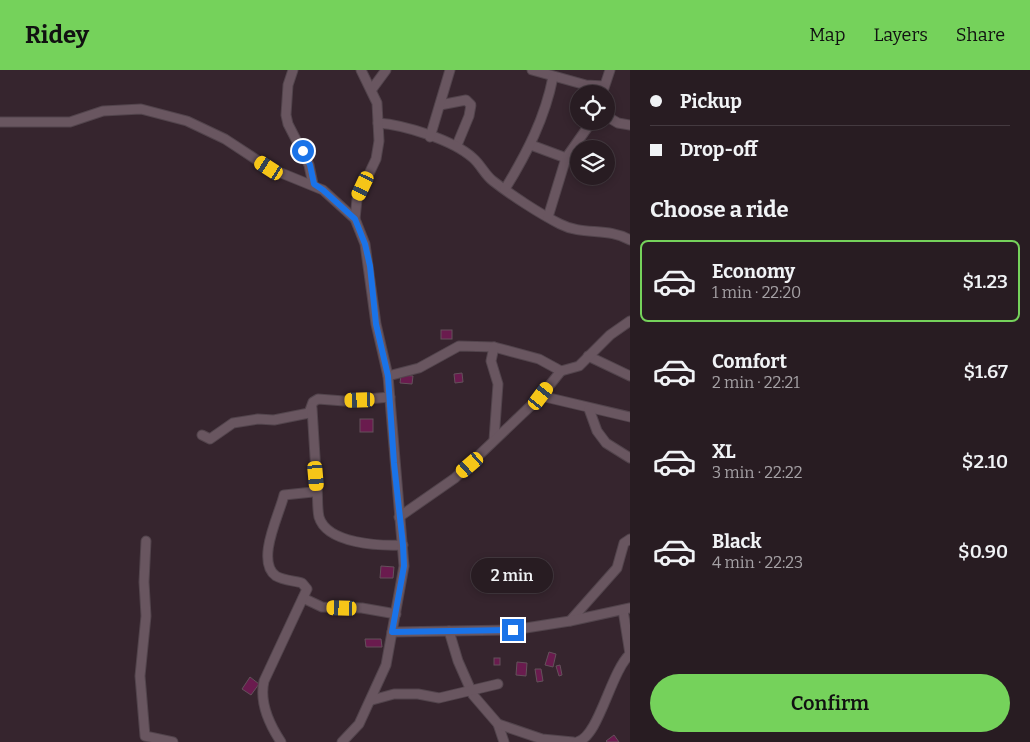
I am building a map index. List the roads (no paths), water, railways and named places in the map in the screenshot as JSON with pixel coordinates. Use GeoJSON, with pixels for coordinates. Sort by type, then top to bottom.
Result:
{"type":"FeatureCollection","features":[{"type":"Feature","properties":{"kind":"street"},"geometry":{"type":"LineString","coordinates":[[292,70],[288,85],[286,115],[288,124],[310,165],[314,184]]}},
{"type":"Feature","properties":{"kind":"street"},"geometry":{"type":"LineString","coordinates":[[342,742],[359,724],[372,700],[386,665],[404,566],[388,376],[376,324],[367,251],[355,219],[357,199],[376,159],[379,142],[376,103],[372,89],[361,70]]}},
{"type":"Feature","properties":{"kind":"street"},"geometry":{"type":"LineString","coordinates":[[372,89],[386,70]]}},
{"type":"Feature","properties":{"kind":"street"},"geometry":{"type":"LineString","coordinates":[[430,137],[450,70]]}},
{"type":"Feature","properties":{"kind":"street"},"geometry":{"type":"LineString","coordinates":[[532,70],[583,85]]}},
{"type":"Feature","properties":{"kind":"street"},"geometry":{"type":"LineString","coordinates":[[605,85],[610,70]]}},
{"type":"Feature","properties":{"kind":"street"},"geometry":{"type":"LineString","coordinates":[[505,189],[531,145],[548,105],[553,76]]}},
{"type":"Feature","properties":{"kind":"street"},"geometry":{"type":"LineString","coordinates":[[440,105],[466,100],[471,105],[469,116],[457,145]]}},
{"type":"Feature","properties":{"kind":"street"},"geometry":{"type":"LineString","coordinates":[[0,122],[70,122],[103,111],[141,109],[187,121],[224,139],[269,168],[314,184],[355,219]]}},
{"type":"Feature","properties":{"kind":"street"},"geometry":{"type":"LineString","coordinates":[[615,121],[630,125]]}},
{"type":"Feature","properties":{"kind":"street"},"geometry":{"type":"LineString","coordinates":[[378,123],[403,126],[457,145],[475,159],[492,181],[548,217],[572,229],[611,232],[630,240]]}},
{"type":"Feature","properties":{"kind":"street"},"geometry":{"type":"LineString","coordinates":[[548,217],[566,158],[586,130]]}},
{"type":"Feature","properties":{"kind":"street"},"geometry":{"type":"LineString","coordinates":[[531,145],[566,158]]}},
{"type":"Feature","properties":{"kind":"street"},"geometry":{"type":"LineString","coordinates":[[399,517],[455,478],[541,396],[561,371],[579,366],[610,335],[630,321]]}},
{"type":"Feature","properties":{"kind":"street"},"geometry":{"type":"LineString","coordinates":[[388,376],[419,368],[459,346],[494,347],[539,359],[561,371]]}},
{"type":"Feature","properties":{"kind":"street"},"geometry":{"type":"LineString","coordinates":[[494,347],[492,361],[498,384],[494,440]]}},
{"type":"Feature","properties":{"kind":"street"},"geometry":{"type":"LineString","coordinates":[[588,356],[630,376]]}},
{"type":"Feature","properties":{"kind":"street"},"geometry":{"type":"LineString","coordinates":[[541,396],[588,409],[630,417]]}},
{"type":"Feature","properties":{"kind":"street"},"geometry":{"type":"LineString","coordinates":[[390,397],[344,401],[318,399],[313,402],[317,489],[320,518],[327,530],[367,545],[403,545]]}},
{"type":"Feature","properties":{"kind":"street"},"geometry":{"type":"LineString","coordinates":[[202,435],[210,439],[233,423],[304,415],[312,408]]}},
{"type":"Feature","properties":{"kind":"street"},"geometry":{"type":"LineString","coordinates":[[588,409],[597,431],[606,443],[630,458]]}},
{"type":"Feature","properties":{"kind":"street"},"geometry":{"type":"LineString","coordinates":[[281,742],[270,726],[261,692],[264,681],[307,589],[306,585],[276,576],[270,569],[269,541],[284,495],[314,492],[317,489]]}},
{"type":"Feature","properties":{"kind":"street"},"geometry":{"type":"LineString","coordinates":[[570,621],[617,568],[624,543],[630,538]]}},
{"type":"Feature","properties":{"kind":"street"},"geometry":{"type":"LineString","coordinates":[[146,540],[144,582],[146,616],[140,676],[145,736],[173,742]]}},
{"type":"Feature","properties":{"kind":"street"},"geometry":{"type":"LineString","coordinates":[[304,598],[322,607],[362,608],[396,614]]}},
{"type":"Feature","properties":{"kind":"street"},"geometry":{"type":"LineString","coordinates":[[392,632],[513,630],[627,609],[630,654],[620,663],[591,739],[577,742]]}},
{"type":"Feature","properties":{"kind":"street"},"geometry":{"type":"LineString","coordinates":[[449,632],[458,661],[471,690],[482,708],[498,724],[504,742]]}},
{"type":"Feature","properties":{"kind":"street"},"geometry":{"type":"LineString","coordinates":[[372,700],[394,694],[418,694],[439,698],[498,684]]}},
{"type":"Feature","properties":{"kind":"street"},"geometry":{"type":"LineString","coordinates":[[498,724],[542,738],[573,742]]}}]}
